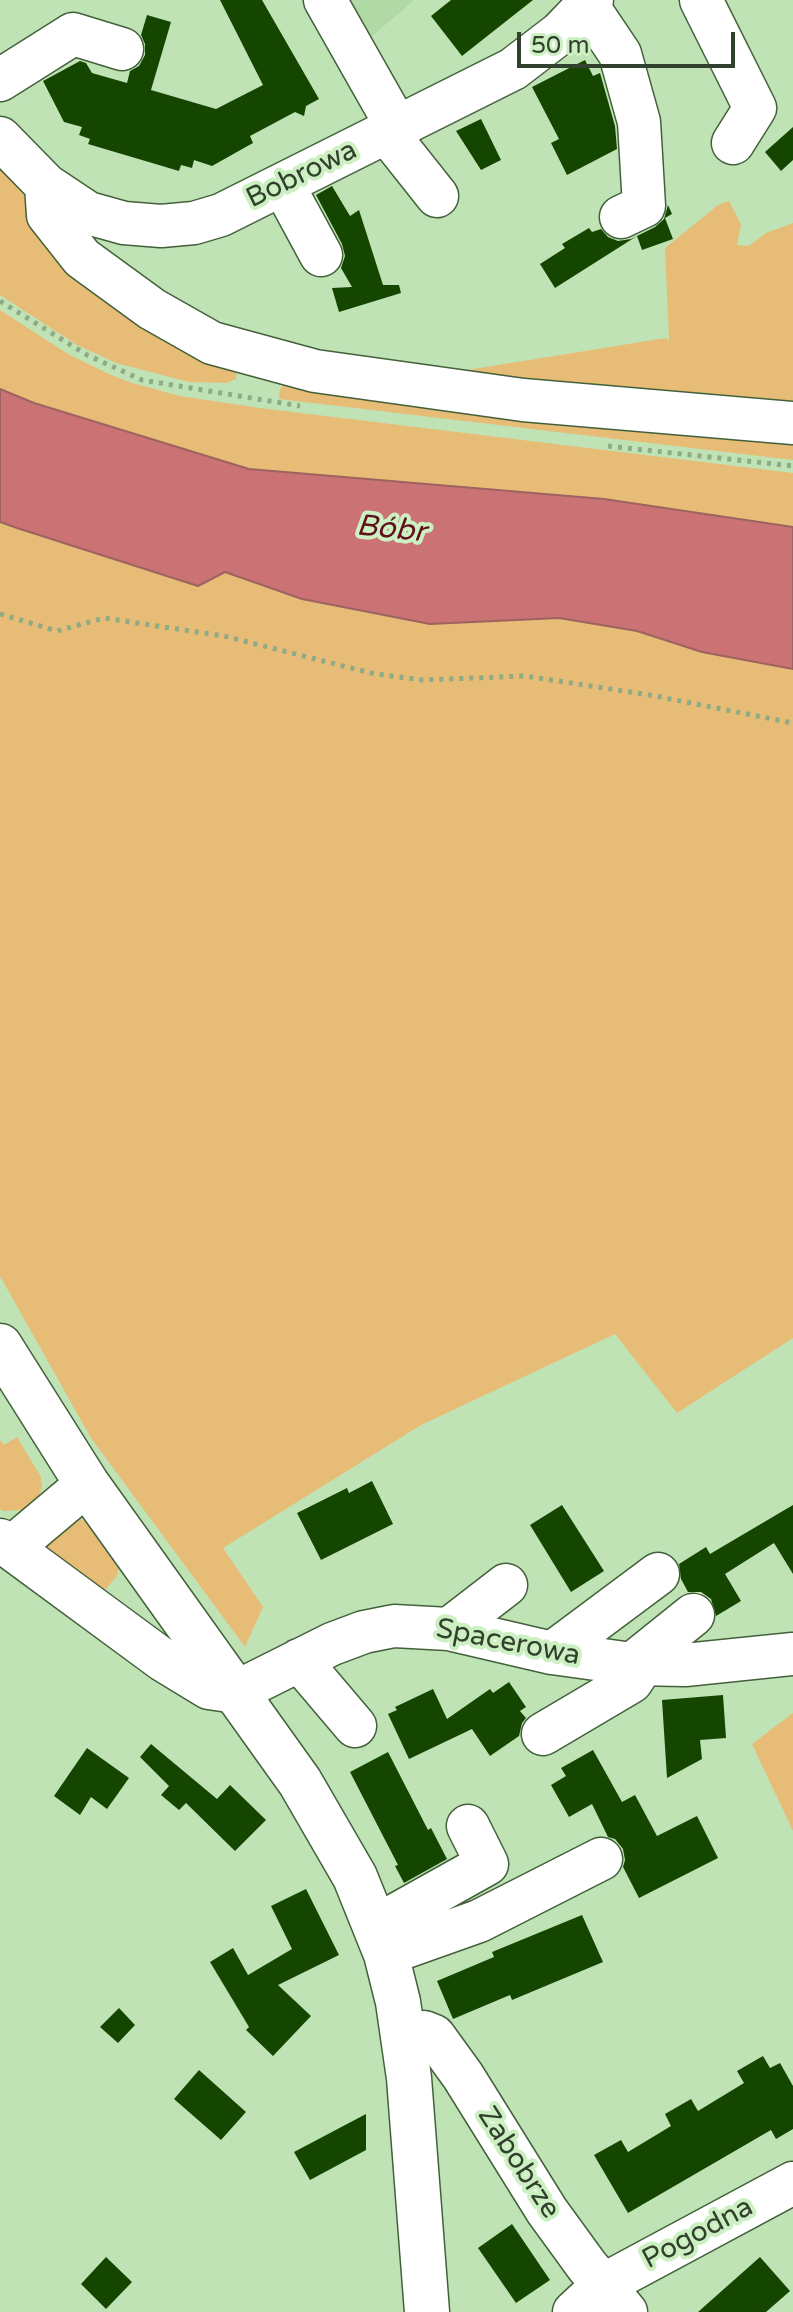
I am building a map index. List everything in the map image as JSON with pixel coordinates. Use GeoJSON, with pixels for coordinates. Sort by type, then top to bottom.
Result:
{"type":"FeatureCollection","features":[{"type":"Feature","properties":{"kind":"main road"},"geometry":{"type":"LineString","coordinates":[[0,1346],[87,1484],[300,1782],[340,1849],[381,1940],[403,2035],[409,2078],[427,2312]]}},
{"type":"Feature","properties":{"kind":"street"},"geometry":{"type":"LineString","coordinates":[[325,0],[392,130],[437,196]]}},
{"type":"Feature","properties":{"kind":"street"},"geometry":{"type":"LineString","coordinates":[[701,0],[755,108],[733,143]]}},
{"type":"Feature","properties":{"kind":"street"},"geometry":{"type":"LineString","coordinates":[[589,2],[620,54],[639,122],[644,206],[621,217]]}},
{"type":"Feature","properties":{"kind":"street","name":"Bobrowa"},"geometry":{"type":"LineString","coordinates":[[0,138],[46,185],[88,213],[124,223],[161,226],[194,223],[221,215],[513,69],[560,33],[589,2]]}},
{"type":"Feature","properties":{"kind":"street"},"geometry":{"type":"LineString","coordinates":[[0,80],[73,34],[122,49]]}},
{"type":"Feature","properties":{"kind":"street"},"geometry":{"type":"LineString","coordinates":[[46,185],[48,215],[82,258],[152,309],[212,343],[315,371],[508,398],[793,423]]}},
{"type":"Feature","properties":{"kind":"street"},"geometry":{"type":"LineString","coordinates":[[283,185],[321,255]]}},
{"type":"Feature","properties":{"kind":"street"},"geometry":{"type":"LineString","coordinates":[[87,1484],[5,1544],[163,1660],[209,1688],[236,1692]]}},
{"type":"Feature","properties":{"kind":"street"},"geometry":{"type":"LineString","coordinates":[[552,1653],[658,1574]]}},
{"type":"Feature","properties":{"kind":"street"},"geometry":{"type":"LineString","coordinates":[[449,1629],[506,1585]]}},
{"type":"Feature","properties":{"kind":"street"},"geometry":{"type":"LineString","coordinates":[[543,1734],[631,1682],[637,1664],[693,1615]]}},
{"type":"Feature","properties":{"kind":"street","name":"Spacerowa"},"geometry":{"type":"LineString","coordinates":[[236,1692],[364,1632],[394,1626],[449,1629],[552,1653],[637,1664],[685,1665],[793,1654]]}},
{"type":"Feature","properties":{"kind":"street"},"geometry":{"type":"LineString","coordinates":[[299,1660],[355,1726]]}},
{"type":"Feature","properties":{"kind":"street"},"geometry":{"type":"LineString","coordinates":[[381,1940],[487,1864],[468,1826]]}},
{"type":"Feature","properties":{"kind":"street"},"geometry":{"type":"LineString","coordinates":[[381,1940],[479,1921],[601,1859]]}},
{"type":"Feature","properties":{"kind":"street","name":"Zabobrze"},"geometry":{"type":"LineString","coordinates":[[403,2035],[424,2032],[434,2036],[463,2076],[597,2294]]}},
{"type":"Feature","properties":{"kind":"street","name":"Pogodna"},"geometry":{"type":"LineString","coordinates":[[539,2312],[568,2288],[597,2294],[793,2183]]}},
{"type":"Feature","properties":{"kind":"path"},"geometry":{"type":"LineString","coordinates":[[0,614],[57,631],[104,618],[224,636],[297,656],[399,677],[423,680],[525,676],[650,695],[793,723]]}},
{"type":"Feature","properties":{"kind":"shaded area"},"geometry":{"type":"Polygon","coordinates":[[[325,0],[414,0],[353,53],[325,0]]]}},
{"type":"Feature","properties":{"kind":"shaded area"},"geometry":{"type":"Polygon","coordinates":[[[0,169],[7,175],[12,170],[237,370],[236,379],[227,383],[189,382],[116,363],[77,345],[0,295],[0,169]]]}},
{"type":"Feature","properties":{"kind":"shaded area"},"geometry":{"type":"Polygon","coordinates":[[[729,201],[741,224],[737,245],[749,246],[766,233],[793,223],[793,412],[461,371],[666,338],[669,341],[665,248],[718,205],[729,201]]]}},
{"type":"Feature","properties":{"kind":"shaded area"},"geometry":{"type":"Polygon","coordinates":[[[0,310],[68,354],[109,374],[180,396],[793,473],[793,527],[604,499],[249,469],[34,403],[0,389],[0,310]]]}},
{"type":"Feature","properties":{"kind":"shaded area"},"geometry":{"type":"Polygon","coordinates":[[[285,383],[793,433],[793,460],[279,399],[280,389],[285,383]]]}},
{"type":"Feature","properties":{"kind":"shaded area"},"geometry":{"type":"Polygon","coordinates":[[[0,522],[224,572],[302,599],[430,624],[559,618],[637,631],[702,652],[793,669],[793,1338],[677,1413],[615,1334],[421,1425],[223,1548],[263,1607],[245,1647],[91,1438],[0,1276],[0,522]]]}},
{"type":"Feature","properties":{"kind":"shaded area"},"geometry":{"type":"Polygon","coordinates":[[[17,1437],[41,1477],[42,1488],[39,1496],[22,1510],[3,1511],[0,1509],[0,1440],[4,1445],[17,1437]]]}},
{"type":"Feature","properties":{"kind":"shaded area"},"geometry":{"type":"Polygon","coordinates":[[[70,1519],[81,1519],[89,1524],[119,1567],[117,1576],[106,1589],[98,1592],[47,1551],[47,1541],[70,1519]]]}},
{"type":"Feature","properties":{"kind":"shaded area"},"geometry":{"type":"Polygon","coordinates":[[[793,1713],[793,1831],[752,1744],[793,1713]]]}},
{"type":"Feature","properties":{"kind":"water","name":"Bóbr"},"geometry":{"type":"Polygon","coordinates":[[[0,389],[34,403],[249,469],[604,499],[793,527],[793,669],[702,652],[637,631],[559,618],[430,624],[302,599],[225,572],[198,586],[0,522],[0,389]]]}},
{"type":"Feature","properties":{"kind":"building"},"geometry":{"type":"Polygon","coordinates":[[[220,0],[262,0],[319,99],[306,106],[304,116],[295,112],[250,136],[253,143],[212,166],[194,160],[192,168],[181,165],[179,171],[88,144],[90,139],[79,135],[82,127],[64,122],[43,81],[80,61],[86,63],[92,73],[127,83],[130,71],[139,66],[145,55],[141,35],[147,15],[171,22],[151,90],[216,109],[263,85],[220,0]]]}},
{"type":"Feature","properties":{"kind":"building"},"geometry":{"type":"Polygon","coordinates":[[[451,0],[533,0],[462,56],[431,16],[451,0]]]}},
{"type":"Feature","properties":{"kind":"building"},"geometry":{"type":"Polygon","coordinates":[[[585,60],[593,76],[600,73],[615,126],[617,149],[567,175],[551,143],[559,139],[532,87],[585,60]]]}},
{"type":"Feature","properties":{"kind":"building"},"geometry":{"type":"Polygon","coordinates":[[[481,119],[501,160],[481,170],[456,131],[481,119]]]}},
{"type":"Feature","properties":{"kind":"building"},"geometry":{"type":"Polygon","coordinates":[[[793,127],[793,160],[781,171],[765,152],[793,127]]]}},
{"type":"Feature","properties":{"kind":"building"},"geometry":{"type":"Polygon","coordinates":[[[332,186],[350,216],[359,210],[383,285],[399,285],[401,293],[339,312],[332,288],[352,287],[341,268],[345,256],[342,244],[316,195],[332,186]]]}},
{"type":"Feature","properties":{"kind":"building"},"geometry":{"type":"Polygon","coordinates":[[[668,205],[672,214],[665,218],[673,239],[642,250],[637,236],[664,219],[668,205]]]}},
{"type":"Feature","properties":{"kind":"building"},"geometry":{"type":"Polygon","coordinates":[[[589,228],[592,232],[601,229],[608,237],[618,241],[637,236],[555,288],[540,264],[565,248],[562,244],[589,228]]]}},
{"type":"Feature","properties":{"kind":"building"},"geometry":{"type":"Polygon","coordinates":[[[372,1481],[393,1524],[321,1560],[297,1513],[347,1488],[349,1493],[372,1481]]]}},
{"type":"Feature","properties":{"kind":"building"},"geometry":{"type":"Polygon","coordinates":[[[562,1505],[604,1571],[571,1592],[530,1525],[562,1505]]]}},
{"type":"Feature","properties":{"kind":"building"},"geometry":{"type":"Polygon","coordinates":[[[793,1505],[793,1574],[774,1543],[725,1574],[741,1601],[716,1616],[711,1599],[701,1592],[688,1592],[681,1579],[679,1564],[706,1547],[710,1554],[793,1505]]]}},
{"type":"Feature","properties":{"kind":"building"},"geometry":{"type":"Polygon","coordinates":[[[509,1682],[526,1707],[520,1711],[526,1718],[519,1736],[490,1756],[472,1729],[409,1759],[388,1714],[397,1710],[395,1707],[433,1689],[447,1719],[490,1689],[493,1693],[509,1682]]]}},
{"type":"Feature","properties":{"kind":"building"},"geometry":{"type":"Polygon","coordinates":[[[723,1695],[726,1738],[700,1740],[702,1759],[667,1778],[662,1700],[723,1695]]]}},
{"type":"Feature","properties":{"kind":"building"},"geometry":{"type":"Polygon","coordinates":[[[151,1744],[217,1799],[230,1785],[266,1820],[235,1851],[186,1803],[179,1810],[161,1795],[169,1786],[140,1757],[151,1744]]]}},
{"type":"Feature","properties":{"kind":"building"},"geometry":{"type":"Polygon","coordinates":[[[87,1748],[129,1778],[107,1809],[91,1797],[80,1815],[54,1796],[87,1748]]]}},
{"type":"Feature","properties":{"kind":"building"},"geometry":{"type":"Polygon","coordinates":[[[593,1750],[622,1802],[635,1795],[657,1836],[697,1816],[718,1858],[639,1898],[623,1867],[623,1849],[615,1839],[608,1837],[592,1804],[569,1817],[551,1785],[566,1776],[561,1768],[593,1750]]]}},
{"type":"Feature","properties":{"kind":"building"},"geometry":{"type":"Polygon","coordinates":[[[388,1752],[428,1830],[431,1828],[447,1859],[404,1883],[395,1866],[398,1865],[350,1772],[388,1752]]]}},
{"type":"Feature","properties":{"kind":"building"},"geometry":{"type":"Polygon","coordinates":[[[306,1889],[339,1955],[278,1985],[311,2016],[273,2056],[246,2030],[249,2027],[210,1962],[233,1948],[248,1975],[292,1949],[271,1906],[306,1889]]]}},
{"type":"Feature","properties":{"kind":"building"},"geometry":{"type":"Polygon","coordinates":[[[582,1915],[603,1962],[512,2000],[510,1995],[453,2019],[437,1981],[494,1957],[492,1952],[582,1915]]]}},
{"type":"Feature","properties":{"kind":"building"},"geometry":{"type":"Polygon","coordinates":[[[119,2008],[135,2025],[118,2043],[100,2027],[119,2008]]]}},
{"type":"Feature","properties":{"kind":"building"},"geometry":{"type":"Polygon","coordinates":[[[763,2056],[770,2068],[780,2063],[793,2086],[793,2129],[776,2139],[771,2130],[628,2213],[594,2155],[621,2140],[628,2152],[671,2126],[665,2114],[691,2099],[698,2111],[744,2083],[737,2071],[763,2056]]]}},
{"type":"Feature","properties":{"kind":"building"},"geometry":{"type":"Polygon","coordinates":[[[199,2070],[246,2112],[221,2140],[174,2099],[199,2070]]]}},
{"type":"Feature","properties":{"kind":"building"},"geometry":{"type":"Polygon","coordinates":[[[366,2114],[366,2150],[310,2180],[294,2152],[366,2114]]]}},
{"type":"Feature","properties":{"kind":"building"},"geometry":{"type":"Polygon","coordinates":[[[512,2224],[550,2280],[516,2303],[478,2248],[512,2224]]]}},
{"type":"Feature","properties":{"kind":"building"},"geometry":{"type":"Polygon","coordinates":[[[106,2257],[132,2282],[106,2309],[81,2284],[106,2257]]]}},
{"type":"Feature","properties":{"kind":"building"},"geometry":{"type":"Polygon","coordinates":[[[760,2257],[790,2291],[766,2312],[698,2312],[760,2257]]]}}]}
